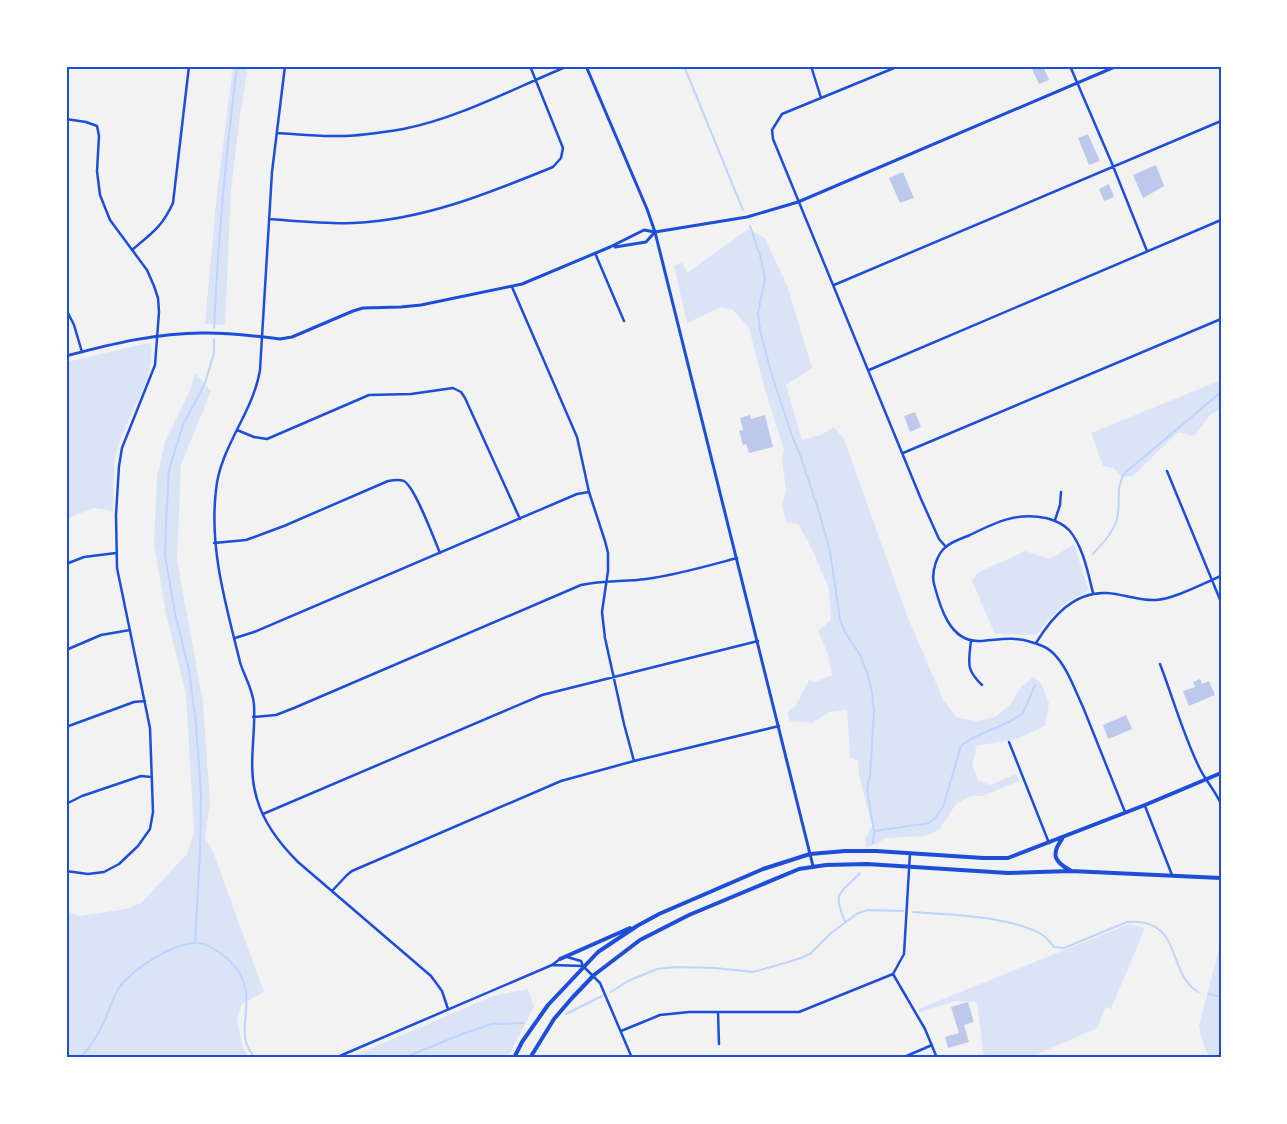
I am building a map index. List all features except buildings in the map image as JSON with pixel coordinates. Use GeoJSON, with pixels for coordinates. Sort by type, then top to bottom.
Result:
{"type":"FeatureCollection","features":[{"type":"Feature","properties":{"kind":"main road"},"geometry":{"type":"LineString","coordinates":[[560,959],[762,869],[810,854],[845,851],[1008,858],[1145,805],[1221,773]]}},
{"type":"Feature","properties":{"kind":"main road"},"geometry":{"type":"LineString","coordinates":[[1063,837],[1056,849],[1055,856],[1060,865],[1071,871]]}},
{"type":"Feature","properties":{"kind":"main road"},"geometry":{"type":"LineString","coordinates":[[530,1058],[554,1019],[572,998],[594,975],[640,940],[665,926],[799,869],[813,866],[848,864],[1030,873],[1071,871],[1221,878]]}},
{"type":"Feature","properties":{"kind":"main road"},"geometry":{"type":"LineString","coordinates":[[514,1058],[537,1020],[583,966],[615,939],[650,919]]}},
{"type":"Feature","properties":{"kind":"street"},"geometry":{"type":"LineString","coordinates":[[132,250],[161,225],[173,203],[189,66]]}},
{"type":"Feature","properties":{"kind":"street"},"geometry":{"type":"LineString","coordinates":[[285,66],[269,218],[258,383],[219,469],[214,517],[214,544],[225,602],[242,669],[252,693],[254,705],[252,755],[256,798],[263,814],[283,847],[431,976],[442,991],[448,1009]]}},
{"type":"Feature","properties":{"kind":"street"},"geometry":{"type":"LineString","coordinates":[[269,218],[311,222],[354,223],[403,217],[475,199],[553,168],[561,158],[563,148],[530,66]]}},
{"type":"Feature","properties":{"kind":"street"},"geometry":{"type":"LineString","coordinates":[[277,133],[332,136],[365,134],[404,128],[430,122],[469,108],[568,66]]}},
{"type":"Feature","properties":{"kind":"street"},"geometry":{"type":"LineString","coordinates":[[586,66],[655,232],[813,866]]}},
{"type":"Feature","properties":{"kind":"street"},"geometry":{"type":"LineString","coordinates":[[811,66],[821,98]]}},
{"type":"Feature","properties":{"kind":"street"},"geometry":{"type":"LineString","coordinates":[[899,66],[782,114],[772,130],[772,139],[929,516],[939,539],[946,547]]}},
{"type":"Feature","properties":{"kind":"street"},"geometry":{"type":"LineString","coordinates":[[1070,66],[1147,251]]}},
{"type":"Feature","properties":{"kind":"street"},"geometry":{"type":"LineString","coordinates":[[66,356],[157,337],[207,333],[280,339],[292,337],[363,308],[421,305],[522,284],[610,247],[644,230],[655,232],[747,217],[798,202],[1118,66]]}},
{"type":"Feature","properties":{"kind":"street"},"geometry":{"type":"LineString","coordinates":[[66,119],[98,126],[97,172],[100,195],[110,220],[146,270],[158,298],[160,312],[155,365],[122,448],[116,515],[116,568],[150,728],[153,812],[150,829],[138,846],[119,864],[104,872],[88,874],[66,870]]}},
{"type":"Feature","properties":{"kind":"street"},"geometry":{"type":"LineString","coordinates":[[834,285],[1221,121]]}},
{"type":"Feature","properties":{"kind":"street"},"geometry":{"type":"LineString","coordinates":[[869,370],[1221,220]]}},
{"type":"Feature","properties":{"kind":"street"},"geometry":{"type":"LineString","coordinates":[[610,247],[646,242],[655,232]]}},
{"type":"Feature","properties":{"kind":"street"},"geometry":{"type":"LineString","coordinates":[[595,253],[624,321]]}},
{"type":"Feature","properties":{"kind":"street"},"geometry":{"type":"LineString","coordinates":[[512,286],[577,436],[589,492],[608,553],[602,612],[605,638],[634,761]]}},
{"type":"Feature","properties":{"kind":"street"},"geometry":{"type":"LineString","coordinates":[[66,309],[74,325],[82,352]]}},
{"type":"Feature","properties":{"kind":"street"},"geometry":{"type":"LineString","coordinates":[[903,453],[1221,319]]}},
{"type":"Feature","properties":{"kind":"street"},"geometry":{"type":"LineString","coordinates":[[236,430],[254,437],[267,439],[369,395],[411,394],[453,388],[465,398],[520,519]]}},
{"type":"Feature","properties":{"kind":"street"},"geometry":{"type":"LineString","coordinates":[[1167,471],[1221,602]]}},
{"type":"Feature","properties":{"kind":"street"},"geometry":{"type":"LineString","coordinates":[[214,544],[246,540],[284,526],[388,481],[397,480],[405,482],[413,490],[440,552]]}},
{"type":"Feature","properties":{"kind":"street"},"geometry":{"type":"LineString","coordinates":[[234,638],[254,632],[577,494],[589,492]]}},
{"type":"Feature","properties":{"kind":"street"},"geometry":{"type":"LineString","coordinates":[[1055,520],[1060,505],[1061,492]]}},
{"type":"Feature","properties":{"kind":"street"},"geometry":{"type":"LineString","coordinates":[[1093,593],[1076,542],[1068,530],[1055,520],[1032,515],[1012,517],[977,531],[946,547],[938,557],[934,570],[933,581],[953,630],[963,638],[971,640],[1023,639],[1050,650],[1062,663],[1094,733],[1124,812]]}},
{"type":"Feature","properties":{"kind":"street"},"geometry":{"type":"LineString","coordinates":[[66,564],[84,557],[116,554]]}},
{"type":"Feature","properties":{"kind":"street"},"geometry":{"type":"LineString","coordinates":[[253,717],[276,715],[294,708],[581,585],[662,577],[737,558]]}},
{"type":"Feature","properties":{"kind":"street"},"geometry":{"type":"LineString","coordinates":[[1036,643],[1048,623],[1062,609],[1077,599],[1093,593],[1107,593],[1155,600],[1166,599],[1221,576]]}},
{"type":"Feature","properties":{"kind":"street"},"geometry":{"type":"LineString","coordinates":[[66,650],[101,635],[130,630]]}},
{"type":"Feature","properties":{"kind":"street"},"geometry":{"type":"LineString","coordinates":[[971,640],[968,666],[973,676],[982,685]]}},
{"type":"Feature","properties":{"kind":"street"},"geometry":{"type":"LineString","coordinates":[[263,814],[542,695],[758,641]]}},
{"type":"Feature","properties":{"kind":"street"},"geometry":{"type":"LineString","coordinates":[[1160,664],[1191,748],[1221,804]]}},
{"type":"Feature","properties":{"kind":"street"},"geometry":{"type":"LineString","coordinates":[[66,727],[134,702],[145,701]]}},
{"type":"Feature","properties":{"kind":"street"},"geometry":{"type":"LineString","coordinates":[[332,891],[347,875],[361,867],[561,781],[634,761],[779,726]]}},
{"type":"Feature","properties":{"kind":"street"},"geometry":{"type":"LineString","coordinates":[[1009,742],[1048,843]]}},
{"type":"Feature","properties":{"kind":"street"},"geometry":{"type":"LineString","coordinates":[[66,804],[82,796],[141,776],[152,777]]}},
{"type":"Feature","properties":{"kind":"street"},"geometry":{"type":"LineString","coordinates":[[1145,805],[1173,876]]}},
{"type":"Feature","properties":{"kind":"street"},"geometry":{"type":"LineString","coordinates":[[621,1031],[660,1015],[689,1012],[799,1012],[893,974],[904,954],[910,853]]}},
{"type":"Feature","properties":{"kind":"street"},"geometry":{"type":"LineString","coordinates":[[335,1058],[552,965],[560,959],[569,956],[577,958],[582,960],[583,966]]}},
{"type":"Feature","properties":{"kind":"street"},"geometry":{"type":"LineString","coordinates":[[552,965],[583,966],[594,975],[600,982],[632,1058]]}},
{"type":"Feature","properties":{"kind":"street"},"geometry":{"type":"LineString","coordinates":[[893,974],[924,1029],[937,1058]]}},
{"type":"Feature","properties":{"kind":"street"},"geometry":{"type":"LineString","coordinates":[[718,1012],[718,1044]]}},
{"type":"Feature","properties":{"kind":"street"},"geometry":{"type":"LineString","coordinates":[[902,1058],[932,1045]]}},
{"type":"Feature","properties":{"kind":"shaded area"},"geometry":{"type":"Polygon","coordinates":[[[233,66],[248,66],[231,190],[225,325],[205,324],[217,193],[233,66]]]}},
{"type":"Feature","properties":{"kind":"shaded area"},"geometry":{"type":"Polygon","coordinates":[[[748,229],[765,238],[788,288],[812,368],[786,385],[802,440],[821,435],[834,427],[844,439],[908,618],[943,699],[956,717],[976,721],[995,717],[1011,704],[1019,689],[1033,677],[1041,683],[1049,703],[1045,726],[1017,739],[975,746],[976,751],[972,765],[978,780],[990,785],[1016,774],[1020,781],[982,796],[971,796],[956,804],[940,829],[925,836],[885,838],[877,844],[866,847],[865,838],[872,826],[859,775],[858,760],[850,758],[847,710],[830,712],[812,723],[790,721],[787,713],[796,705],[809,680],[815,682],[832,675],[828,654],[818,631],[831,620],[829,588],[810,545],[798,524],[786,522],[782,505],[786,490],[782,459],[784,450],[764,387],[749,328],[733,310],[721,307],[687,323],[674,266],[682,262],[687,273],[748,229]]]}},
{"type":"Feature","properties":{"kind":"shaded area"},"geometry":{"type":"Polygon","coordinates":[[[148,343],[151,345],[149,372],[121,437],[115,457],[113,511],[94,508],[66,519],[66,362],[148,343]]]}},
{"type":"Feature","properties":{"kind":"shaded area"},"geometry":{"type":"Polygon","coordinates":[[[195,373],[211,391],[181,465],[177,560],[203,702],[210,802],[205,838],[214,854],[264,992],[242,1004],[237,1020],[242,1043],[248,1058],[66,1058],[66,911],[79,916],[126,909],[141,903],[187,854],[194,832],[186,694],[166,614],[154,544],[157,476],[165,442],[190,390],[195,373]]]}},
{"type":"Feature","properties":{"kind":"shaded area"},"geometry":{"type":"Polygon","coordinates":[[[1221,380],[1221,409],[1211,414],[1194,436],[1178,432],[1133,476],[1122,477],[1113,468],[1103,466],[1091,433],[1221,380]]]}},
{"type":"Feature","properties":{"kind":"shaded area"},"geometry":{"type":"Polygon","coordinates":[[[1074,544],[1088,589],[1061,607],[1036,635],[995,634],[972,581],[977,573],[1025,551],[1050,559],[1074,544]]]}},
{"type":"Feature","properties":{"kind":"shaded area"},"geometry":{"type":"Polygon","coordinates":[[[1129,924],[1145,928],[1111,1009],[1106,1007],[1097,1028],[1029,1058],[984,1058],[977,1002],[957,1001],[920,1012],[918,1009],[1129,924]]]}},
{"type":"Feature","properties":{"kind":"shaded area"},"geometry":{"type":"Polygon","coordinates":[[[1221,940],[1221,1058],[1209,1058],[1199,1026],[1221,940]]]}},
{"type":"Feature","properties":{"kind":"shaded area"},"geometry":{"type":"Polygon","coordinates":[[[528,989],[534,1007],[510,1053],[499,1058],[349,1058],[493,996],[528,989]]]}},
{"type":"Feature","properties":{"kind":"waterway"},"geometry":{"type":"LineString","coordinates":[[214,328],[223,197],[237,66]]}},
{"type":"Feature","properties":{"kind":"waterway"},"geometry":{"type":"LineString","coordinates":[[684,66],[743,210]]}},
{"type":"Feature","properties":{"kind":"waterway"},"geometry":{"type":"LineString","coordinates":[[750,226],[760,255],[765,279],[758,313],[760,330],[771,372],[820,515],[830,551],[840,619],[845,632],[860,655],[872,692],[874,712],[870,775],[867,789],[874,831],[873,843]]}},
{"type":"Feature","properties":{"kind":"waterway"},"geometry":{"type":"LineString","coordinates":[[195,943],[201,793],[196,724],[189,670],[175,613],[165,555],[166,521],[169,470],[183,425],[205,383],[214,353],[214,339]]}},
{"type":"Feature","properties":{"kind":"waterway"},"geometry":{"type":"LineString","coordinates":[[1093,554],[1107,538],[1117,519],[1119,489],[1125,473],[1221,392]]}},
{"type":"Feature","properties":{"kind":"waterway"},"geometry":{"type":"LineString","coordinates":[[875,831],[929,823],[936,817],[943,807],[961,746],[972,738],[1009,722],[1023,713],[1035,685]]}},
{"type":"Feature","properties":{"kind":"waterway"},"geometry":{"type":"LineString","coordinates":[[845,922],[839,904],[840,894],[860,873]]}},
{"type":"Feature","properties":{"kind":"waterway"},"geometry":{"type":"LineString","coordinates":[[611,992],[628,981],[657,969],[676,967],[715,968],[753,972],[810,954],[831,933],[858,913],[868,910],[903,911]]}},
{"type":"Feature","properties":{"kind":"waterway"},"geometry":{"type":"LineString","coordinates":[[913,912],[999,920],[1016,924],[1044,936],[1054,947],[1064,948],[1127,922],[1145,923],[1158,928],[1166,937],[1181,972],[1188,983],[1198,992]]}},
{"type":"Feature","properties":{"kind":"waterway"},"geometry":{"type":"LineString","coordinates":[[81,1058],[100,1030],[118,989],[127,978],[145,964],[166,952],[177,947],[196,943],[207,945],[222,955],[232,963],[240,974],[246,993],[246,1043],[256,1058]]}},
{"type":"Feature","properties":{"kind":"waterway"},"geometry":{"type":"LineString","coordinates":[[1208,994],[1221,997]]}},
{"type":"Feature","properties":{"kind":"waterway"},"geometry":{"type":"LineString","coordinates":[[566,1014],[602,996]]}},
{"type":"Feature","properties":{"kind":"waterway"},"geometry":{"type":"LineString","coordinates":[[403,1058],[492,1024],[523,1023]]}}]}
